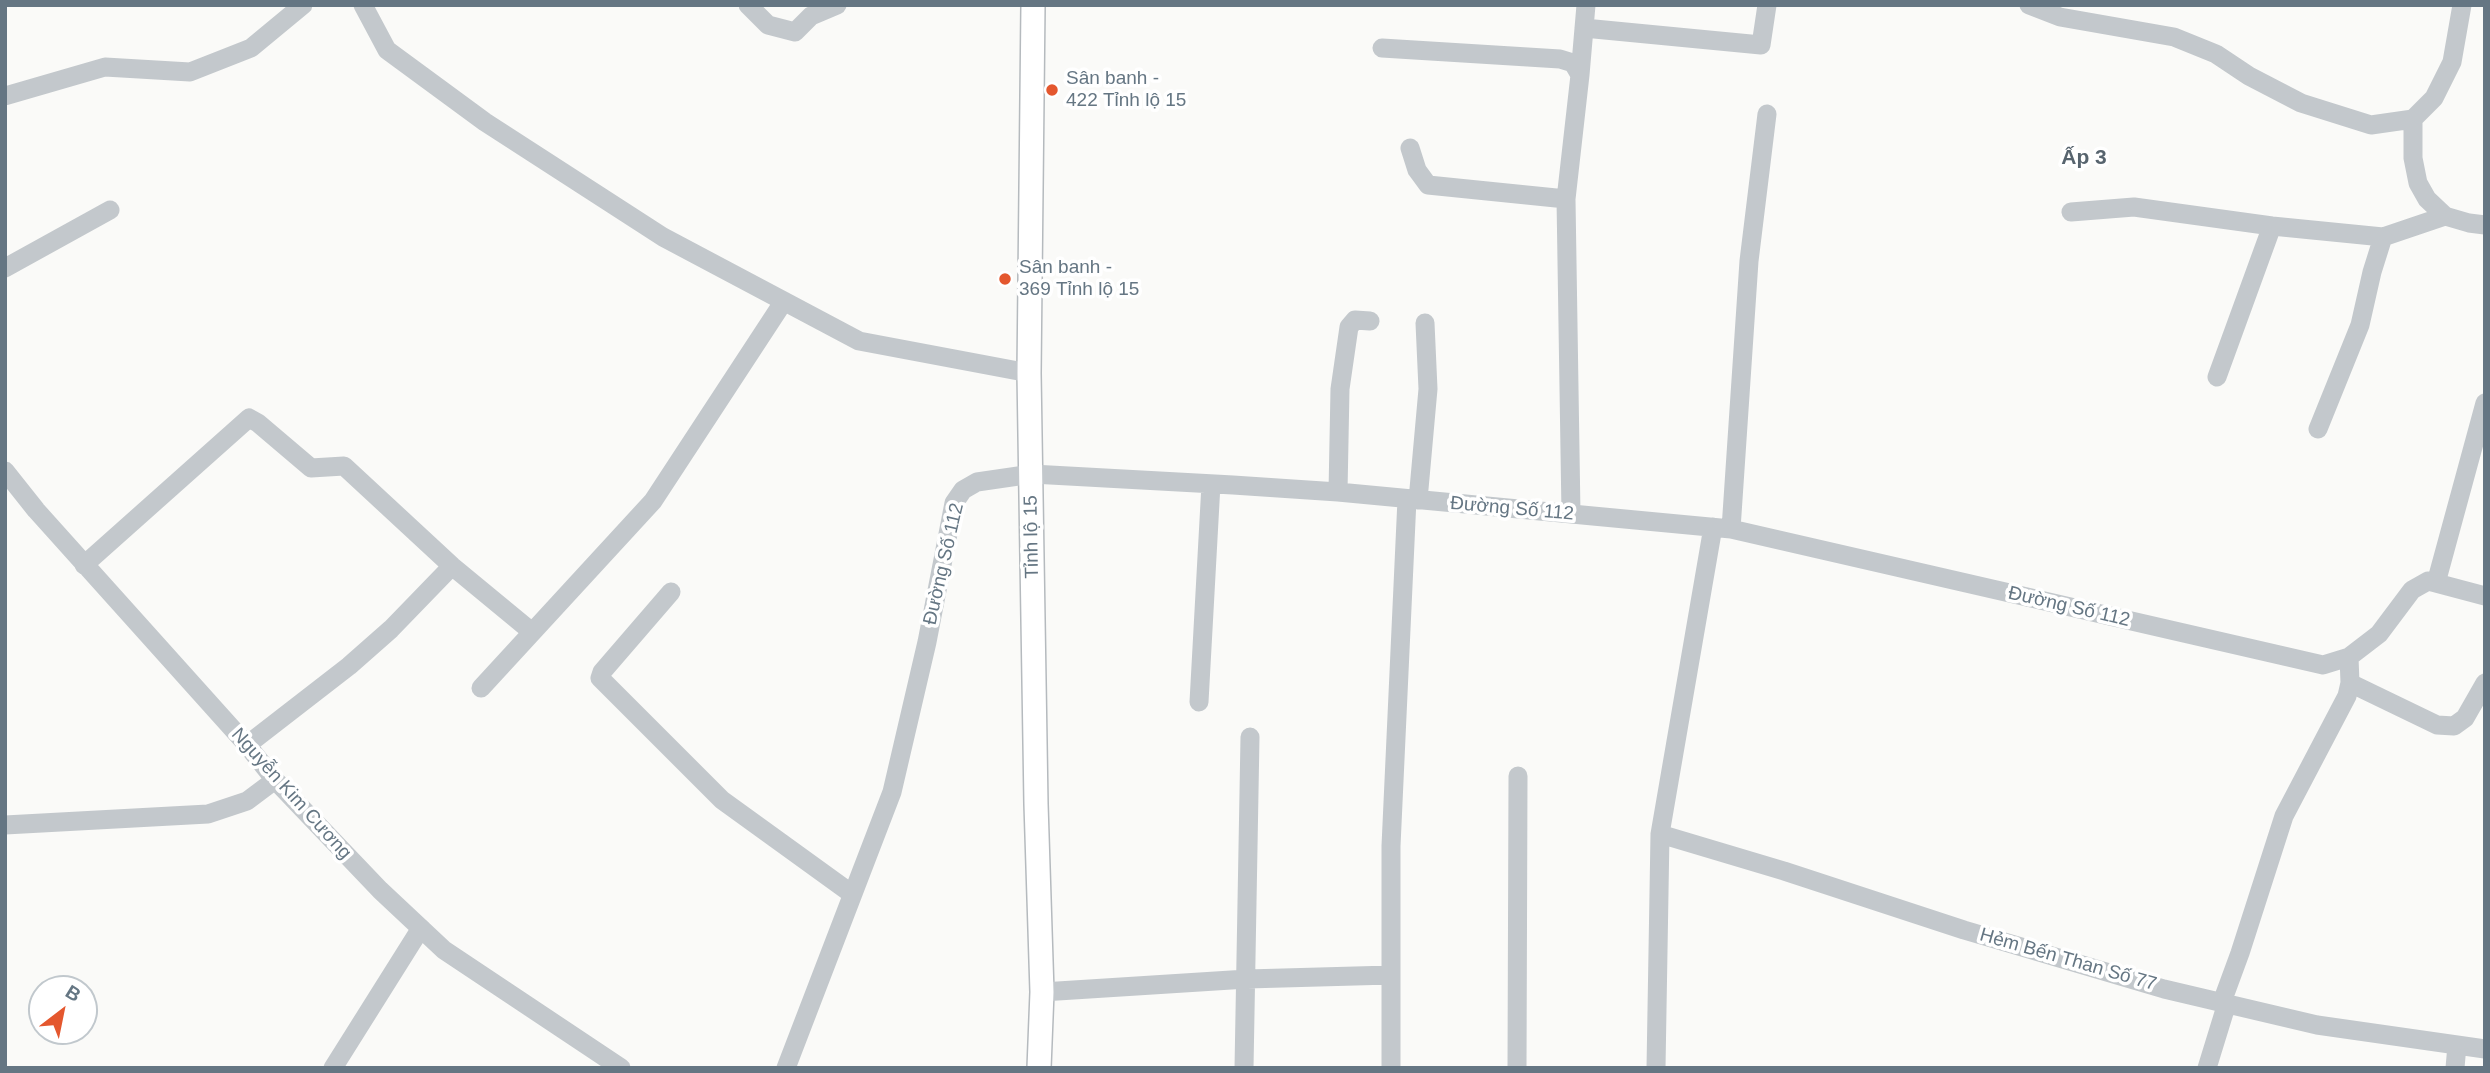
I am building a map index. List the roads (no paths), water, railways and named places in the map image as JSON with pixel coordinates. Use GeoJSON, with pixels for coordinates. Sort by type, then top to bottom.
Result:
{"type":"FeatureCollection","features":[{"type":"Feature","properties":{"kind":"main road","name":"Tỉnh lộ 15"},"geometry":{"type":"LineString","coordinates":[[1033,5],[1029,373],[1042,992],[1040,1068]]}},
{"type":"Feature","properties":{"kind":"street"},"geometry":{"type":"LineString","coordinates":[[5,96],[106,67],[190,72],[251,48],[303,5]]}},
{"type":"Feature","properties":{"kind":"street"},"geometry":{"type":"LineString","coordinates":[[363,5],[387,50],[485,122],[663,237],[859,341],[1029,373]]}},
{"type":"Feature","properties":{"kind":"street"},"geometry":{"type":"LineString","coordinates":[[748,5],[768,25],[796,32],[811,16],[837,5]]}},
{"type":"Feature","properties":{"kind":"street"},"geometry":{"type":"LineString","coordinates":[[1572,514],[1566,199],[1586,5]]}},
{"type":"Feature","properties":{"kind":"street"},"geometry":{"type":"LineString","coordinates":[[1584,28],[1761,45],[1767,5]]}},
{"type":"Feature","properties":{"kind":"street"},"geometry":{"type":"LineString","coordinates":[[2029,5],[2060,17],[2174,37],[2216,54],[2249,76],[2301,103],[2371,125],[2413,119],[2434,97],[2452,62],[2462,5]]}},
{"type":"Feature","properties":{"kind":"street"},"geometry":{"type":"LineString","coordinates":[[1382,48],[1560,59],[1573,63],[1580,75]]}},
{"type":"Feature","properties":{"kind":"street"},"geometry":{"type":"LineString","coordinates":[[1656,1068],[1660,834],[1722,528],[1767,114]]}},
{"type":"Feature","properties":{"kind":"street"},"geometry":{"type":"LineString","coordinates":[[2413,119],[2413,158],[2418,183],[2427,200],[2445,216],[2485,225]]}},
{"type":"Feature","properties":{"kind":"street"},"geometry":{"type":"LineString","coordinates":[[1410,148],[1417,170],[1428,185],[1566,199]]}},
{"type":"Feature","properties":{"kind":"street"},"geometry":{"type":"LineString","coordinates":[[2071,212],[2134,207],[2272,226],[2384,237],[2445,216]]}},
{"type":"Feature","properties":{"kind":"street"},"geometry":{"type":"LineString","coordinates":[[5,268],[110,210]]}},
{"type":"Feature","properties":{"kind":"street"},"geometry":{"type":"LineString","coordinates":[[2217,377],[2272,226]]}},
{"type":"Feature","properties":{"kind":"street"},"geometry":{"type":"LineString","coordinates":[[2318,429],[2360,325],[2372,272],[2384,237]]}},
{"type":"Feature","properties":{"kind":"street"},"geometry":{"type":"LineString","coordinates":[[481,688],[653,501],[784,301]]}},
{"type":"Feature","properties":{"kind":"street"},"geometry":{"type":"LineString","coordinates":[[1338,492],[1340,389],[1349,327],[1355,320],[1370,321]]}},
{"type":"Feature","properties":{"kind":"street"},"geometry":{"type":"LineString","coordinates":[[1391,1068],[1391,846],[1413,500],[1428,388],[1425,323]]}},
{"type":"Feature","properties":{"kind":"street"},"geometry":{"type":"LineString","coordinates":[[2485,403],[2436,583],[2485,596]]}},
{"type":"Feature","properties":{"kind":"street"},"geometry":{"type":"LineString","coordinates":[[84,565],[249,418],[311,468],[344,466],[452,566],[532,632]]}},
{"type":"Feature","properties":{"kind":"street","name":"Nguyễn Kim Cương"},"geometry":{"type":"LineString","coordinates":[[5,471],[84,565],[247,745],[275,780],[380,890],[444,950],[608,1064]]}},
{"type":"Feature","properties":{"kind":"street","name":"Đường Số 112"},"geometry":{"type":"LineString","coordinates":[[786,1068],[892,792],[954,503],[963,490],[977,482],[1032,474],[1211,484],[1338,492],[1722,528],[2323,665],[2349,657],[2379,634],[2412,590],[2428,581],[2436,583]]}},
{"type":"Feature","properties":{"kind":"street"},"geometry":{"type":"LineString","coordinates":[[1199,702],[1211,484]]}},
{"type":"Feature","properties":{"kind":"street"},"geometry":{"type":"LineString","coordinates":[[247,745],[349,666],[391,629],[452,566]]}},
{"type":"Feature","properties":{"kind":"street"},"geometry":{"type":"LineString","coordinates":[[671,592],[602,672],[600,678],[722,800],[852,894]]}},
{"type":"Feature","properties":{"kind":"street"},"geometry":{"type":"LineString","coordinates":[[2207,1068],[2284,816],[2347,696],[2350,682],[2349,657]]}},
{"type":"Feature","properties":{"kind":"street"},"geometry":{"type":"LineString","coordinates":[[2350,682],[2437,725],[2454,726],[2465,718],[2485,682]]}},
{"type":"Feature","properties":{"kind":"street"},"geometry":{"type":"LineString","coordinates":[[1244,1068],[1250,737]]}},
{"type":"Feature","properties":{"kind":"street"},"geometry":{"type":"LineString","coordinates":[[1517,1068],[1518,776]]}},
{"type":"Feature","properties":{"kind":"street"},"geometry":{"type":"LineString","coordinates":[[5,825],[208,814],[247,801],[275,780]]}},
{"type":"Feature","properties":{"kind":"street","name":"Hẻm Bến Than Số 77"},"geometry":{"type":"LineString","coordinates":[[1660,834],[1964,930],[2164,989],[2317,1025],[2485,1049]]}},
{"type":"Feature","properties":{"kind":"street"},"geometry":{"type":"LineString","coordinates":[[333,1068],[421,928]]}},
{"type":"Feature","properties":{"kind":"street"},"geometry":{"type":"LineString","coordinates":[[1042,992],[1247,979],[1391,975]]}},
{"type":"Feature","properties":{"kind":"street"},"geometry":{"type":"LineString","coordinates":[[2455,1068],[2457,1045]]}},
{"type":"Feature","properties":{"kind":"place","name":"Sân banh - 422 Tỉnh lộ 15"},"geometry":{"type":"Point","coordinates":[1052,90]}},
{"type":"Feature","properties":{"kind":"place","name":"Sân banh - 369 Tỉnh lộ 15"},"geometry":{"type":"Point","coordinates":[1005,279]}},
{"type":"Feature","properties":{"kind":"district","name":"Ấp 3"},"geometry":{"type":"Point","coordinates":[2084,158]}}]}
